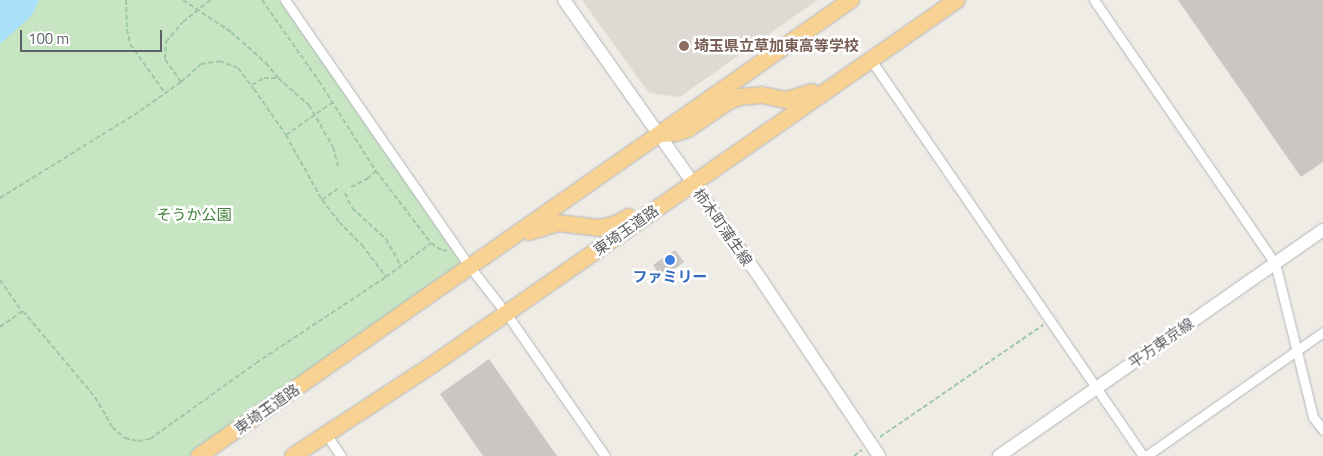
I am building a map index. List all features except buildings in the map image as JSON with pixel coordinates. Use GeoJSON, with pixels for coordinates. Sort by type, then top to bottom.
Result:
{"type":"FeatureCollection","features":[{"type":"Feature","properties":{"kind":"highway","name":"東埼玉道路"},"geometry":{"type":"LineString","coordinates":[[199,456],[507,242],[833,5],[850,0]]}},
{"type":"Feature","properties":{"kind":"highway","name":"東埼玉道路"},"geometry":{"type":"LineString","coordinates":[[293,456],[506,313],[956,0]]}},
{"type":"Feature","properties":{"kind":"highway"},"geometry":{"type":"LineString","coordinates":[[658,134],[676,133],[688,129],[729,101],[740,97],[756,95],[786,100],[796,98],[842,79]]}},
{"type":"Feature","properties":{"kind":"highway"},"geometry":{"type":"LineString","coordinates":[[507,242],[548,225],[558,223],[590,229],[610,227],[664,192],[676,186],[693,184]]}},
{"type":"Feature","properties":{"kind":"main road","name":"柿木町蒲生線"},"geometry":{"type":"LineString","coordinates":[[564,0],[693,184],[879,456]]}},
{"type":"Feature","properties":{"kind":"main road","name":"平方東京線"},"geometry":{"type":"LineString","coordinates":[[999,456],[1323,230]]}},
{"type":"Feature","properties":{"kind":"street"},"geometry":{"type":"LineString","coordinates":[[285,0],[605,456]]}},
{"type":"Feature","properties":{"kind":"street"},"geometry":{"type":"LineString","coordinates":[[1094,0],[1275,263],[1313,417],[1323,430]]}},
{"type":"Feature","properties":{"kind":"street"},"geometry":{"type":"LineString","coordinates":[[871,60],[1049,320],[1145,456],[1323,332]]}},
{"type":"Feature","properties":{"kind":"street"},"geometry":{"type":"LineString","coordinates":[[326,434],[341,456]]}},
{"type":"Feature","properties":{"kind":"path"},"geometry":{"type":"LineString","coordinates":[[126,0],[127,29],[130,44],[165,93]]}},
{"type":"Feature","properties":{"kind":"path"},"geometry":{"type":"LineString","coordinates":[[183,0],[231,32],[309,105],[333,147],[339,169]]}},
{"type":"Feature","properties":{"kind":"path"},"geometry":{"type":"LineString","coordinates":[[181,82],[165,59],[166,42],[183,22],[210,0]]}},
{"type":"Feature","properties":{"kind":"path"},"geometry":{"type":"LineString","coordinates":[[262,0],[333,102],[376,171],[431,244],[444,251],[459,248]]}},
{"type":"Feature","properties":{"kind":"path"},"geometry":{"type":"LineString","coordinates":[[0,198],[165,93],[201,64],[219,60],[238,68],[286,135],[322,200],[339,222],[362,245],[386,277]]}},
{"type":"Feature","properties":{"kind":"path"},"geometry":{"type":"LineString","coordinates":[[251,85],[264,78],[278,78]]}},
{"type":"Feature","properties":{"kind":"path"},"geometry":{"type":"LineString","coordinates":[[286,135],[333,102]]}},
{"type":"Feature","properties":{"kind":"path"},"geometry":{"type":"LineString","coordinates":[[351,187],[367,180],[376,171]]}},
{"type":"Feature","properties":{"kind":"path"},"geometry":{"type":"LineString","coordinates":[[322,200],[337,189]]}},
{"type":"Feature","properties":{"kind":"path"},"geometry":{"type":"LineString","coordinates":[[345,193],[352,208],[386,239],[401,266]]}},
{"type":"Feature","properties":{"kind":"path"},"geometry":{"type":"LineString","coordinates":[[0,280],[23,311],[95,397],[112,427],[125,438],[138,441],[150,439],[166,429],[256,363],[386,277],[431,244]]}},
{"type":"Feature","properties":{"kind":"path"},"geometry":{"type":"LineString","coordinates":[[0,327],[23,311]]}},
{"type":"Feature","properties":{"kind":"path"},"geometry":{"type":"LineString","coordinates":[[854,456],[1049,320]]}},
{"type":"Feature","properties":{"kind":"shaded area","name":"埼玉県立草加東高等学校"},"geometry":{"type":"Polygon","coordinates":[[[582,0],[817,0],[680,97],[649,93],[582,0]]]}},
{"type":"Feature","properties":{"kind":"green space","name":"そうか公園"},"geometry":{"type":"Polygon","coordinates":[[[0,0],[280,0],[465,265],[191,456],[0,456],[0,0]]]}},
{"type":"Feature","properties":{"kind":"water"},"geometry":{"type":"Polygon","coordinates":[[[0,0],[39,0],[32,15],[0,44],[0,0]]]}},
{"type":"Feature","properties":{"kind":"place","name":"埼玉県立草加東高等学校"},"geometry":{"type":"Point","coordinates":[684,46]}},
{"type":"Feature","properties":{"kind":"place","name":"ファミリー"},"geometry":{"type":"Point","coordinates":[670,260]}}]}
